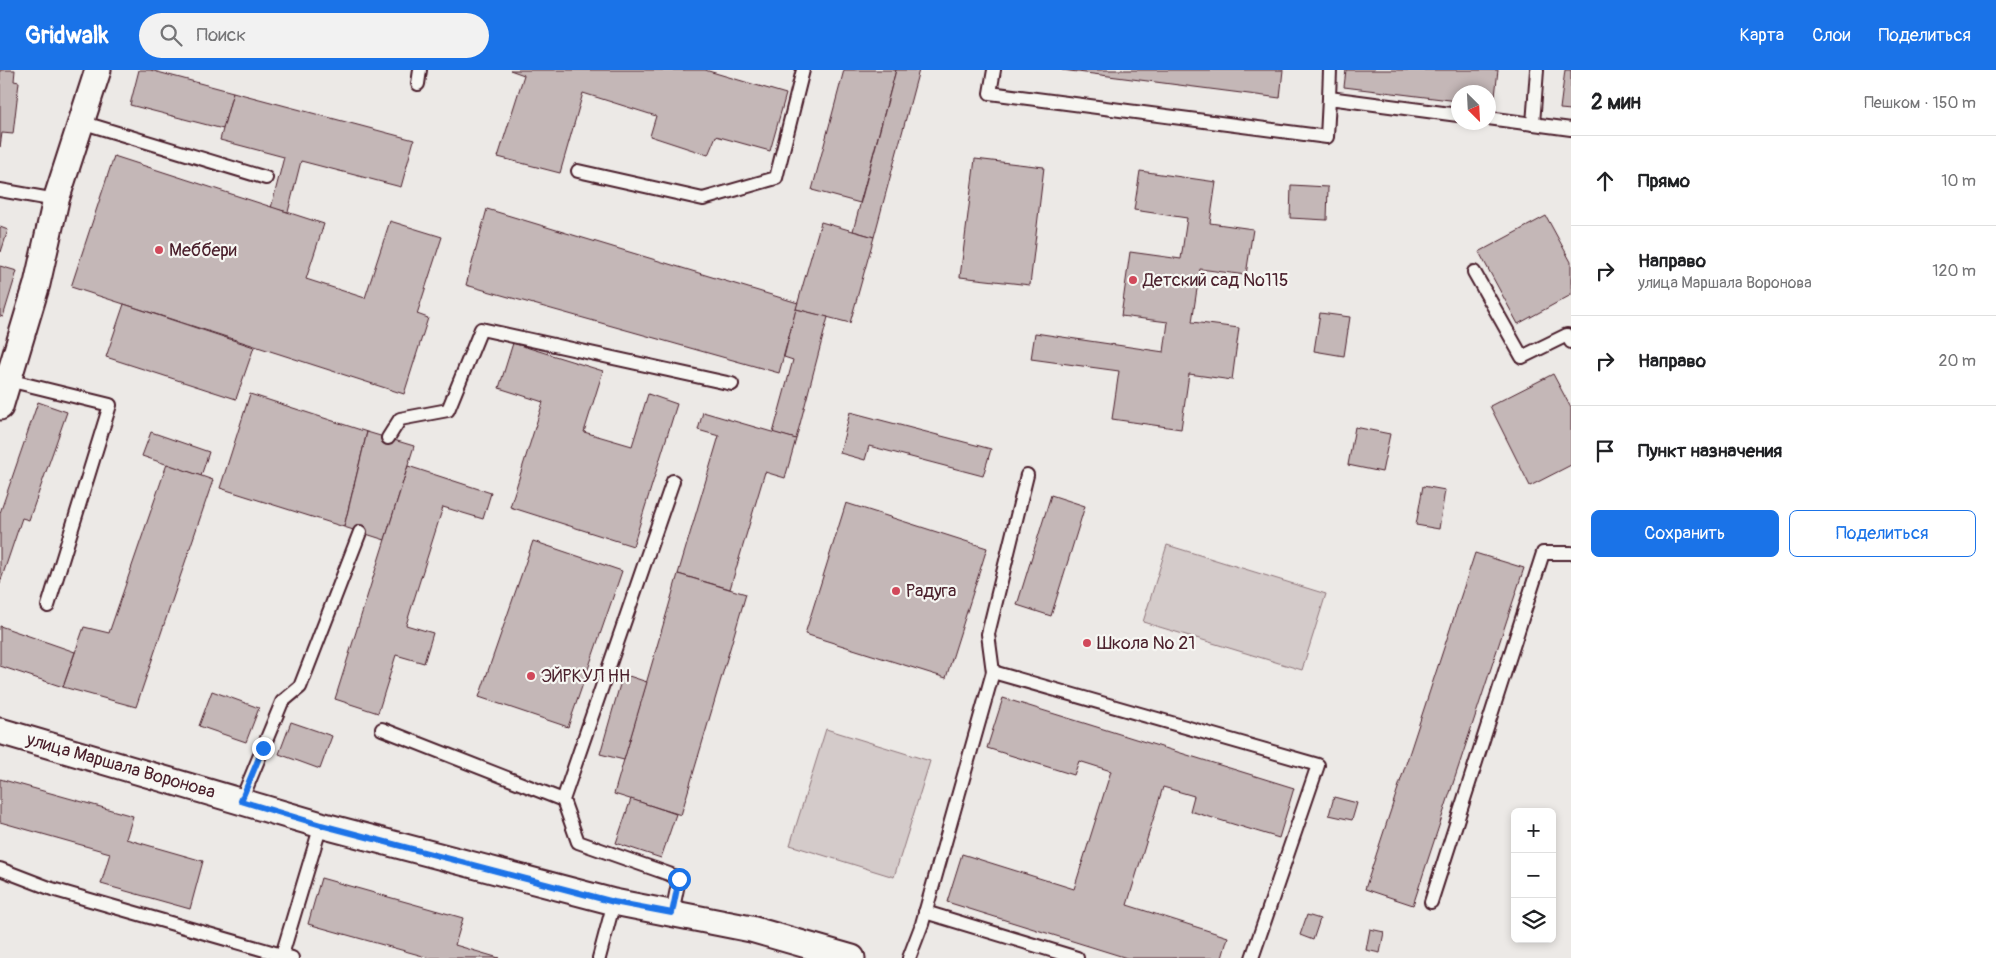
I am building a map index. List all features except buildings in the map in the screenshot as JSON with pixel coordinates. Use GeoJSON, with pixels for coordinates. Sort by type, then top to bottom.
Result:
{"type":"FeatureCollection","features":[{"type":"Feature","properties":{"kind":"street"},"geometry":{"type":"LineString","coordinates":[[0,407],[37,284],[56,200],[98,70]]}},
{"type":"Feature","properties":{"kind":"street","name":"улица Маршала Воронова"},"geometry":{"type":"LineString","coordinates":[[0,731],[321,825],[614,902],[751,929],[852,958]]}},
{"type":"Feature","properties":{"kind":"lane"},"geometry":{"type":"LineString","coordinates":[[418,84],[420,70]]}},
{"type":"Feature","properties":{"kind":"lane"},"geometry":{"type":"LineString","coordinates":[[578,172],[703,199],[776,178],[803,70]]}},
{"type":"Feature","properties":{"kind":"lane"},"geometry":{"type":"LineString","coordinates":[[994,70],[990,93],[1327,137],[1330,70]]}},
{"type":"Feature","properties":{"kind":"lane"},"geometry":{"type":"LineString","coordinates":[[1533,124],[1537,70]]}},
{"type":"Feature","properties":{"kind":"lane"},"geometry":{"type":"LineString","coordinates":[[1329,98],[1451,114]]}},
{"type":"Feature","properties":{"kind":"lane"},"geometry":{"type":"LineString","coordinates":[[1496,119],[1571,129]]}},
{"type":"Feature","properties":{"kind":"lane"},"geometry":{"type":"LineString","coordinates":[[81,122],[266,178]]}},
{"type":"Feature","properties":{"kind":"lane"},"geometry":{"type":"LineString","coordinates":[[0,190],[56,200]]}},
{"type":"Feature","properties":{"kind":"lane"},"geometry":{"type":"LineString","coordinates":[[1474,272],[1522,357],[1567,335],[1571,342]]}},
{"type":"Feature","properties":{"kind":"lane"},"geometry":{"type":"LineString","coordinates":[[388,438],[400,419],[448,410],[481,329],[732,384]]}},
{"type":"Feature","properties":{"kind":"lane"},"geometry":{"type":"LineString","coordinates":[[8,380],[110,405],[48,606]]}},
{"type":"Feature","properties":{"kind":"lane"},"geometry":{"type":"LineString","coordinates":[[909,958],[925,912],[993,672],[988,634],[1027,475]]}},
{"type":"Feature","properties":{"kind":"lane"},"geometry":{"type":"LineString","coordinates":[[672,913],[679,879],[578,842],[563,800],[673,481]]}},
{"type":"Feature","properties":{"kind":"lane"},"geometry":{"type":"LineString","coordinates":[[241,801],[282,702],[300,687],[360,532]]}},
{"type":"Feature","properties":{"kind":"lane"},"geometry":{"type":"LineString","coordinates":[[1431,902],[1543,553],[1571,553]]}},
{"type":"Feature","properties":{"kind":"lane"},"geometry":{"type":"LineString","coordinates":[[993,672],[1318,765],[1252,958]]}},
{"type":"Feature","properties":{"kind":"lane"},"geometry":{"type":"LineString","coordinates":[[382,728],[563,800]]}},
{"type":"Feature","properties":{"kind":"lane"},"geometry":{"type":"LineString","coordinates":[[0,870],[52,889],[287,957],[321,825]]}},
{"type":"Feature","properties":{"kind":"lane"},"geometry":{"type":"LineString","coordinates":[[599,958],[614,902]]}},
{"type":"Feature","properties":{"kind":"lane"},"geometry":{"type":"LineString","coordinates":[[925,912],[1077,958]]}},
{"type":"Feature","properties":{"kind":"shaded area"},"geometry":{"type":"Polygon","coordinates":[[[1167,545],[1326,594],[1302,670],[1143,622],[1167,545]]]}},
{"type":"Feature","properties":{"kind":"shaded area"},"geometry":{"type":"Polygon","coordinates":[[[826,729],[930,761],[894,877],[790,845],[826,729]]]}},
{"type":"Feature","properties":{"kind":"place","name":"Меббери"},"geometry":{"type":"Point","coordinates":[159,250]}},
{"type":"Feature","properties":{"kind":"place","name":"Детский сад №115"},"geometry":{"type":"Point","coordinates":[1133,280]}},
{"type":"Feature","properties":{"kind":"place","name":"Радуга"},"geometry":{"type":"Point","coordinates":[896,591]}},
{"type":"Feature","properties":{"kind":"place","name":"Школа № 21"},"geometry":{"type":"Point","coordinates":[1087,643]}},
{"type":"Feature","properties":{"kind":"place","name":"ЭЙРКУЛ НН"},"geometry":{"type":"Point","coordinates":[531,676]}},
{"type":"Feature","properties":{"kind":"route"},"geometry":{"type":"LineString","coordinates":[[263,748],[241,801],[321,825],[614,902],[672,913],[679,879]]}}]}
